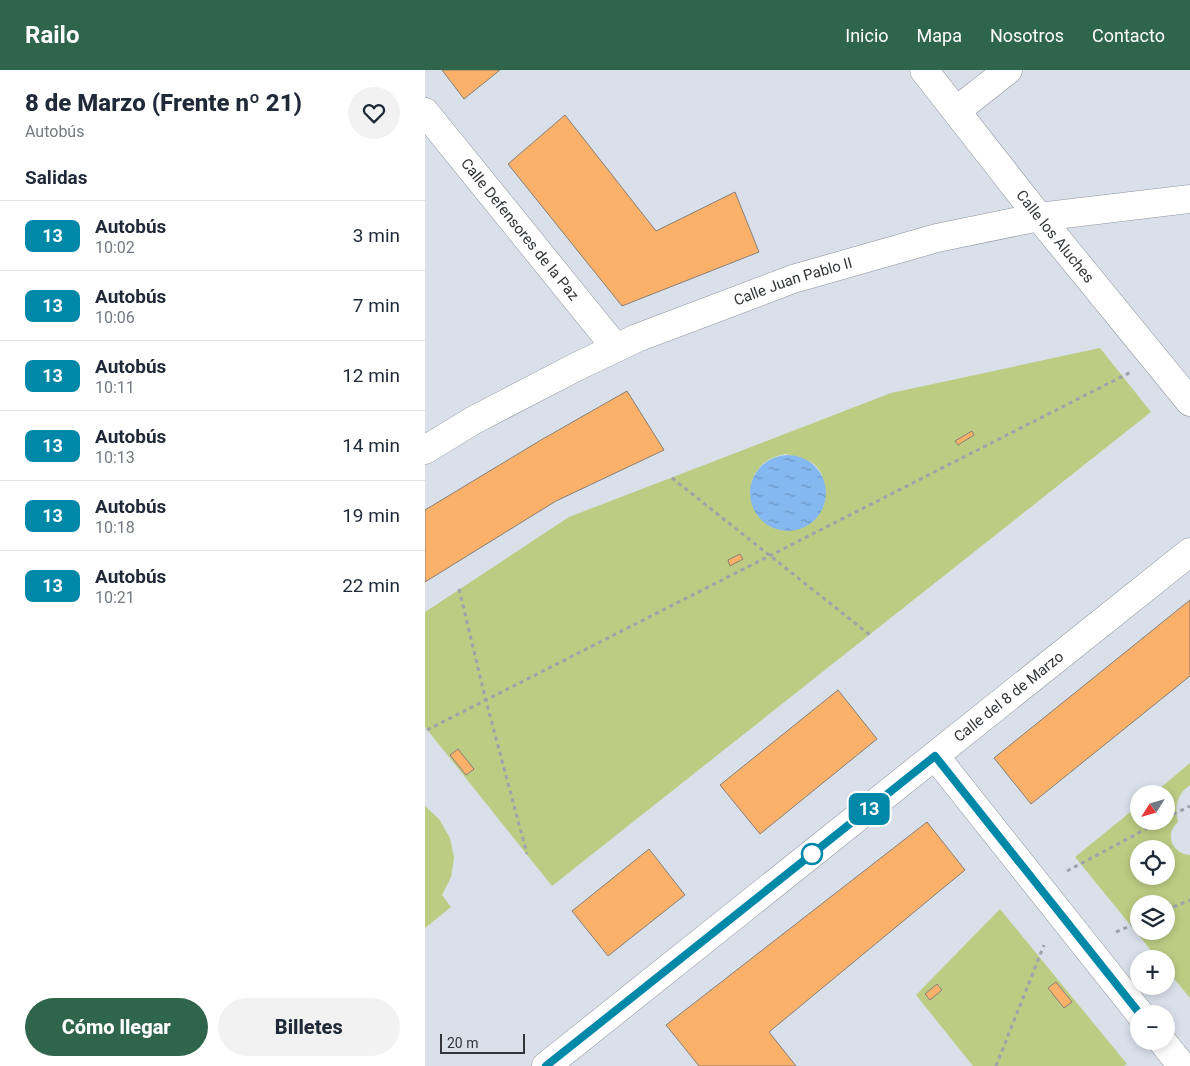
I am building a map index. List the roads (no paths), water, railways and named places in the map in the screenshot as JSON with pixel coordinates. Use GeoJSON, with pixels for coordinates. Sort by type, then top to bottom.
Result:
{"type":"FeatureCollection","features":[{"type":"Feature","properties":{"kind":"street","name":"Calle los Aluches"},"geometry":{"type":"LineString","coordinates":[[924,70],[1039,218],[1190,402]]}},
{"type":"Feature","properties":{"kind":"street"},"geometry":{"type":"LineString","coordinates":[[956,110],[1008,70]]}},
{"type":"Feature","properties":{"kind":"street","name":"Calle Defensores de la Paz"},"geometry":{"type":"LineString","coordinates":[[425,112],[616,348]]}},
{"type":"Feature","properties":{"kind":"street","name":"Calle Juan Pablo II"},"geometry":{"type":"LineString","coordinates":[[425,450],[474,420],[578,366],[637,338],[793,279],[937,238],[1039,218],[1190,199]]}},
{"type":"Feature","properties":{"kind":"street","name":"Calle del 8 de Marzo"},"geometry":{"type":"LineString","coordinates":[[546,1066],[1190,552]]}},
{"type":"Feature","properties":{"kind":"street"},"geometry":{"type":"LineString","coordinates":[[935,756],[1133,1005]]}},
{"type":"Feature","properties":{"kind":"street"},"geometry":{"type":"LineString","coordinates":[[1169,1050],[1182,1066]]}},
{"type":"Feature","properties":{"kind":"water"},"geometry":{"type":"Polygon","coordinates":[[[788,455],[803,458],[815,466],[823,478],[826,493],[823,508],[815,520],[803,528],[788,531],[773,528],[761,520],[753,508],[750,493],[753,478],[761,466],[773,458],[788,455]]]}}]}
